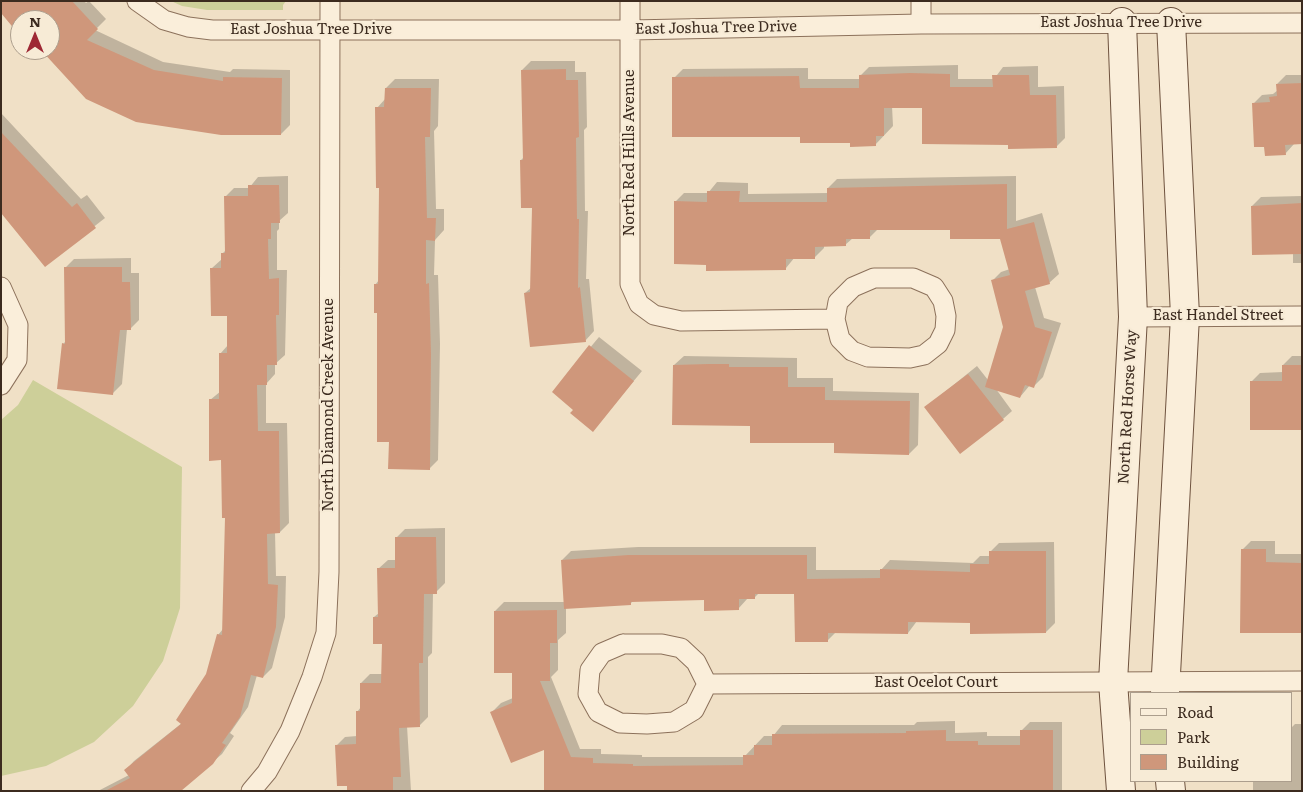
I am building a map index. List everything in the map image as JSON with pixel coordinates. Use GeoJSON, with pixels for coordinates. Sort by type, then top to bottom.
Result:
{"type":"FeatureCollection","features":[{"type":"Feature","properties":{"kind":"street","name":"East Joshua Tree Drive"},"geometry":{"type":"LineString","coordinates":[[137,1],[164,20],[188,27],[212,30],[631,30],[921,24],[1302,23]]}},
{"type":"Feature","properties":{"kind":"street","name":"North Diamond Creek Avenue"},"geometry":{"type":"LineString","coordinates":[[251,791],[267,772],[290,731],[312,677],[326,633],[329,572],[330,1]]}},
{"type":"Feature","properties":{"kind":"street","name":"North Red Hills Avenue"},"geometry":{"type":"LineString","coordinates":[[630,1],[630,284],[639,304],[654,315],[681,321],[835,319]]}},
{"type":"Feature","properties":{"kind":"street"},"geometry":{"type":"LineString","coordinates":[[921,1],[921,24]]}},
{"type":"Feature","properties":{"kind":"street","name":"North Red Horse Way"},"geometry":{"type":"LineString","coordinates":[[1121,791],[1113,682],[1133,317],[1122,22]]}},
{"type":"Feature","properties":{"kind":"street"},"geometry":{"type":"LineString","coordinates":[[1165,688],[1185,316],[1171,22]]}},
{"type":"Feature","properties":{"kind":"street"},"geometry":{"type":"LineString","coordinates":[[874,278],[913,278],[934,287],[943,301],[946,316],[945,330],[938,344],[924,356],[910,358],[868,357],[852,351],[840,339],[835,319],[838,302],[853,287],[874,278]]}},
{"type":"Feature","properties":{"kind":"street"},"geometry":{"type":"LineString","coordinates":[[1,287],[18,325],[17,360],[1,385]]}},
{"type":"Feature","properties":{"kind":"street","name":"East Handel Street"},"geometry":{"type":"LineString","coordinates":[[1133,317],[1302,316]]}},
{"type":"Feature","properties":{"kind":"street"},"geometry":{"type":"LineString","coordinates":[[623,644],[662,644],[681,648],[696,662],[707,684],[694,710],[674,722],[620,723],[598,712],[588,694],[590,670],[602,653],[623,644]]}},
{"type":"Feature","properties":{"kind":"street","name":"East Ocelot Court"},"geometry":{"type":"LineString","coordinates":[[707,684],[1113,682],[1165,688],[1302,681]]}},
{"type":"Feature","properties":{"kind":"green space"},"geometry":{"type":"Polygon","coordinates":[[[171,1],[286,1],[283,5],[283,10],[207,10],[182,6],[171,1]]]}},
{"type":"Feature","properties":{"kind":"green space"},"geometry":{"type":"Polygon","coordinates":[[[33,380],[182,467],[180,608],[163,661],[133,706],[94,742],[46,766],[1,776],[1,420],[18,405],[33,380]]]}},
{"type":"Feature","properties":{"kind":"building"},"geometry":{"type":"Polygon","coordinates":[[[1,1],[72,1],[98,29],[87,40],[154,70],[223,81],[223,77],[282,78],[281,135],[221,135],[136,122],[86,99],[50,60],[60,60],[60,10],[10,10],[10,24],[1,13],[1,1]]]}},
{"type":"Feature","properties":{"kind":"building"},"geometry":{"type":"Polygon","coordinates":[[[566,69],[566,80],[578,80],[579,137],[576,138],[577,219],[579,219],[578,288],[580,287],[586,342],[530,347],[524,293],[530,292],[532,208],[521,208],[520,160],[523,160],[521,70],[566,69]]]}},
{"type":"Feature","properties":{"kind":"building"},"geometry":{"type":"Polygon","coordinates":[[[950,74],[950,87],[993,87],[992,75],[1029,75],[1030,95],[1056,95],[1057,148],[1008,149],[1008,145],[922,144],[922,108],[884,108],[884,136],[876,136],[876,146],[850,147],[850,143],[800,143],[800,137],[672,137],[672,77],[799,76],[800,88],[859,88],[859,75],[950,74]]]}},
{"type":"Feature","properties":{"kind":"building"},"geometry":{"type":"Polygon","coordinates":[[[1302,83],[1302,144],[1285,145],[1286,155],[1265,156],[1264,147],[1254,147],[1252,103],[1270,102],[1269,97],[1277,96],[1276,84],[1302,83]]]}},
{"type":"Feature","properties":{"kind":"building"},"geometry":{"type":"Polygon","coordinates":[[[385,88],[431,88],[430,137],[425,137],[427,218],[436,218],[435,241],[426,240],[426,284],[429,283],[431,354],[430,470],[388,469],[389,442],[377,442],[377,313],[374,313],[374,284],[378,284],[379,188],[376,188],[375,107],[384,107],[385,88]]]}},
{"type":"Feature","properties":{"kind":"building"},"geometry":{"type":"Polygon","coordinates":[[[1,132],[72,207],[77,203],[96,228],[45,267],[1,213],[1,132]]]}},
{"type":"Feature","properties":{"kind":"building"},"geometry":{"type":"Polygon","coordinates":[[[1007,184],[1007,229],[1034,222],[1050,284],[1025,291],[1035,327],[1052,332],[1034,388],[1025,385],[1020,398],[985,387],[1003,327],[991,280],[1010,275],[1000,239],[950,239],[950,230],[870,230],[870,239],[846,239],[846,246],[815,247],[815,259],[786,259],[786,270],[706,271],[706,265],[674,264],[674,201],[707,202],[707,191],[740,191],[739,202],[827,202],[827,188],[1007,184]]]}},
{"type":"Feature","properties":{"kind":"building"},"geometry":{"type":"Polygon","coordinates":[[[248,185],[279,185],[280,223],[271,223],[271,239],[268,239],[269,279],[279,278],[279,315],[276,315],[277,365],[267,365],[267,385],[257,385],[258,431],[279,431],[280,533],[267,534],[268,584],[278,585],[276,627],[263,678],[251,675],[240,717],[222,743],[226,745],[213,764],[181,791],[105,791],[130,778],[124,770],[181,724],[176,720],[206,674],[217,634],[222,635],[225,518],[222,518],[221,460],[209,461],[209,399],[219,399],[219,353],[227,353],[227,316],[211,316],[210,268],[221,268],[221,253],[225,253],[224,196],[248,196],[248,185]]]}},
{"type":"Feature","properties":{"kind":"building"},"geometry":{"type":"Polygon","coordinates":[[[1302,203],[1302,254],[1252,255],[1251,206],[1302,203]]]}},
{"type":"Feature","properties":{"kind":"building"},"geometry":{"type":"Polygon","coordinates":[[[64,267],[122,267],[122,282],[130,282],[131,330],[120,330],[113,395],[57,389],[62,343],[65,344],[64,267]]]}},
{"type":"Feature","properties":{"kind":"building"},"geometry":{"type":"Polygon","coordinates":[[[589,345],[634,381],[593,432],[570,413],[573,410],[552,392],[589,345]]]}},
{"type":"Feature","properties":{"kind":"building"},"geometry":{"type":"Polygon","coordinates":[[[729,364],[729,367],[788,367],[788,387],[825,387],[825,400],[910,401],[909,455],[834,453],[834,443],[750,443],[750,426],[672,425],[673,365],[729,364]]]}},
{"type":"Feature","properties":{"kind":"building"},"geometry":{"type":"Polygon","coordinates":[[[1282,365],[1302,365],[1302,430],[1250,430],[1250,381],[1282,381],[1282,365]]]}},
{"type":"Feature","properties":{"kind":"building"},"geometry":{"type":"Polygon","coordinates":[[[968,374],[1004,420],[960,454],[924,407],[968,374]]]}},
{"type":"Feature","properties":{"kind":"building"},"geometry":{"type":"Polygon","coordinates":[[[395,537],[436,537],[437,594],[424,594],[423,663],[419,663],[420,727],[399,728],[401,777],[393,777],[393,791],[347,791],[347,786],[337,786],[335,745],[356,744],[356,711],[360,711],[360,683],[381,683],[382,644],[373,644],[373,617],[378,617],[377,568],[395,568],[395,537]]]}},
{"type":"Feature","properties":{"kind":"building"},"geometry":{"type":"Polygon","coordinates":[[[1241,549],[1266,549],[1266,562],[1302,563],[1302,633],[1240,633],[1241,549]]]}},
{"type":"Feature","properties":{"kind":"building"},"geometry":{"type":"Polygon","coordinates":[[[989,551],[1046,551],[1046,633],[970,634],[970,623],[908,622],[908,634],[828,633],[828,642],[795,642],[794,594],[755,594],[755,599],[739,599],[739,610],[704,611],[704,600],[631,602],[631,605],[564,609],[561,560],[628,555],[807,555],[807,579],[880,578],[880,569],[970,572],[970,564],[989,564],[989,551]]]}},
{"type":"Feature","properties":{"kind":"building"},"geometry":{"type":"Polygon","coordinates":[[[557,610],[557,643],[550,643],[550,681],[540,681],[571,757],[593,758],[593,763],[633,764],[633,766],[743,765],[743,755],[754,755],[754,745],[772,745],[772,734],[906,733],[906,731],[946,730],[946,741],[978,741],[978,745],[1020,745],[1020,730],[1053,730],[1053,791],[544,791],[544,750],[511,763],[490,712],[512,703],[512,673],[494,673],[494,611],[557,610]]]}}]}
